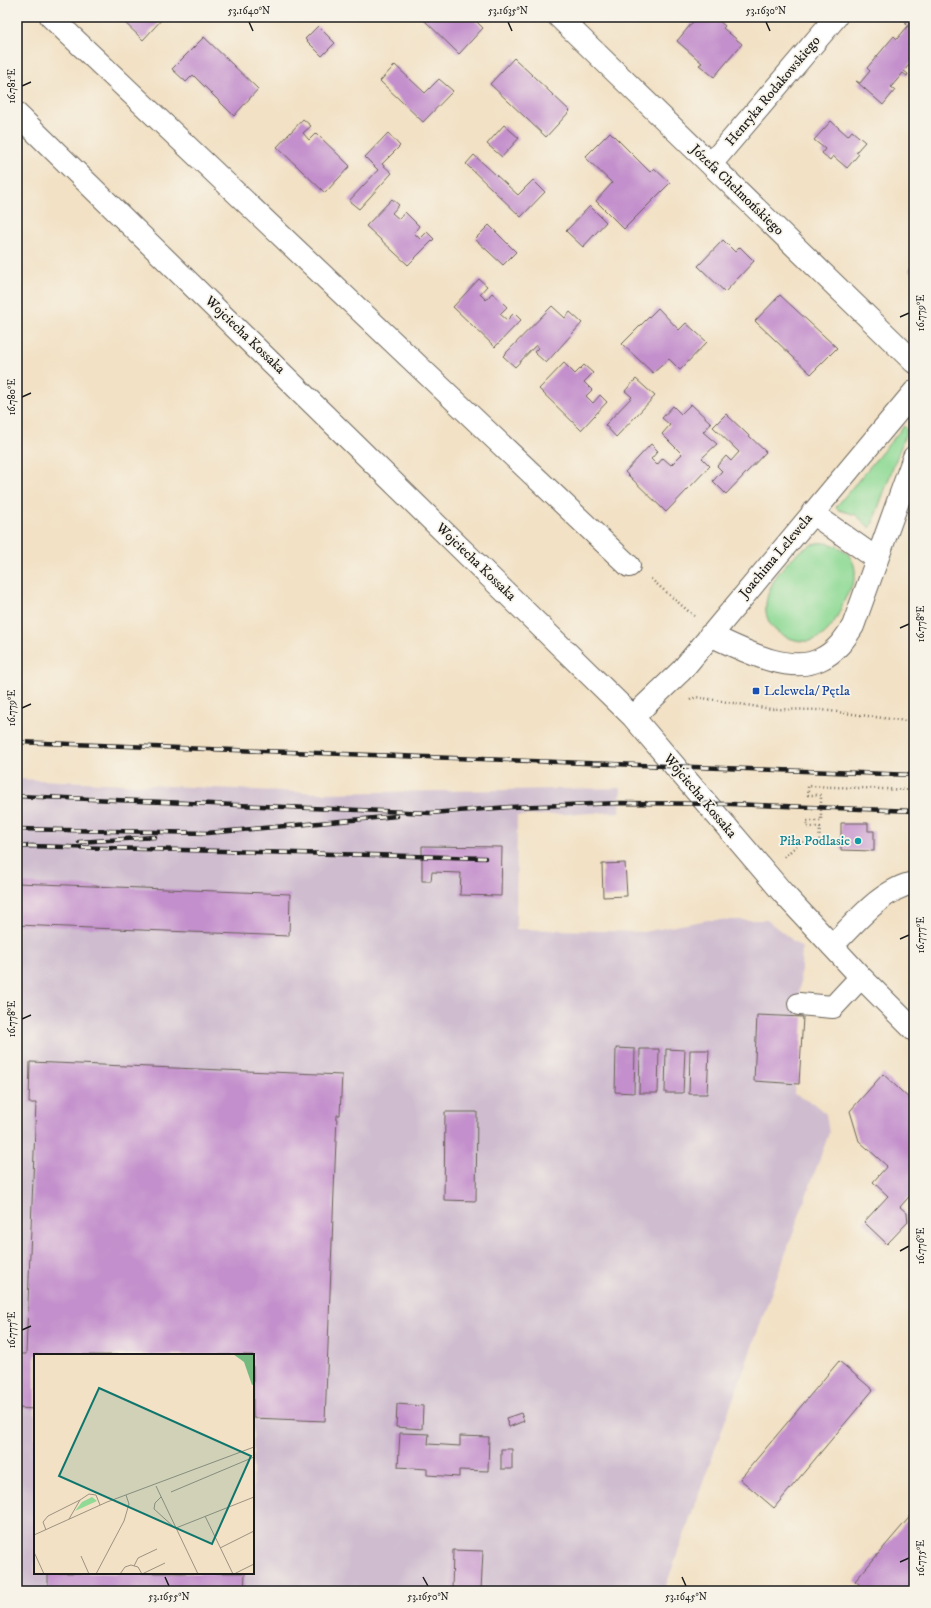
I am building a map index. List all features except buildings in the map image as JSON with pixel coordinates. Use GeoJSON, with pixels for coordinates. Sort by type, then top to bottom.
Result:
{"type":"FeatureCollection","features":[{"type":"Feature","properties":{"kind":"street"},"geometry":{"type":"LineString","coordinates":[[51,17],[629,566]]}},
{"type":"Feature","properties":{"kind":"street","name":"Józefa Chełmońskiego"},"geometry":{"type":"LineString","coordinates":[[559,17],[914,362]]}},
{"type":"Feature","properties":{"kind":"street","name":"Henryka Rodakowskiego"},"geometry":{"type":"LineString","coordinates":[[711,164],[836,17]]}},
{"type":"Feature","properties":{"kind":"street","name":"Wojciecha Kossaka"},"geometry":{"type":"LineString","coordinates":[[17,114],[633,717],[710,809],[832,946],[914,1030]]}},
{"type":"Feature","properties":{"kind":"street","name":"Joachima Lelewela"},"geometry":{"type":"LineString","coordinates":[[633,717],[682,670],[704,628],[812,513],[914,392]]}},
{"type":"Feature","properties":{"kind":"street"},"geometry":{"type":"LineString","coordinates":[[704,628],[760,657],[790,663],[811,663],[821,660],[842,643],[853,626],[914,457]]}},
{"type":"Feature","properties":{"kind":"street"},"geometry":{"type":"LineString","coordinates":[[812,513],[877,558]]}},
{"type":"Feature","properties":{"kind":"street"},"geometry":{"type":"LineString","coordinates":[[832,946],[886,894],[902,885],[914,883]]}},
{"type":"Feature","properties":{"kind":"street"},"geometry":{"type":"LineString","coordinates":[[799,1004],[833,1007],[861,977]]}},
{"type":"Feature","properties":{"kind":"path"},"geometry":{"type":"LineString","coordinates":[[629,566],[647,575],[704,628]]}},
{"type":"Feature","properties":{"kind":"path"},"geometry":{"type":"LineString","coordinates":[[689,701],[696,697],[771,709],[822,710],[914,722]]}},
{"type":"Feature","properties":{"kind":"path"},"geometry":{"type":"LineString","coordinates":[[780,861],[801,842],[819,843],[820,827],[807,827],[807,821],[820,822],[821,795],[808,795],[808,786],[911,790]]}},
{"type":"Feature","properties":{"kind":"shaded area"},"geometry":{"type":"Polygon","coordinates":[[[17,779],[320,793],[621,788],[620,812],[517,816],[516,929],[643,932],[708,920],[767,920],[802,948],[794,1094],[813,1103],[826,1114],[829,1133],[664,1591],[17,1591],[17,779]]]}},
{"type":"Feature","properties":{"kind":"green space"},"geometry":{"type":"Polygon","coordinates":[[[904,426],[907,430],[871,527],[869,527],[856,515],[839,510],[836,507],[904,426]]]}},
{"type":"Feature","properties":{"kind":"green space"},"geometry":{"type":"Polygon","coordinates":[[[817,543],[831,544],[844,550],[853,561],[855,576],[852,586],[831,627],[818,638],[810,641],[800,641],[789,638],[774,629],[767,617],[766,602],[771,587],[779,572],[791,559],[804,549],[817,543]]]}},
{"type":"Feature","properties":{"kind":"railway"},"geometry":{"type":"LineString","coordinates":[[17,742],[914,775]]}},
{"type":"Feature","properties":{"kind":"railway"},"geometry":{"type":"LineString","coordinates":[[17,796],[431,813],[510,807],[621,803],[731,804],[914,811]]}},
{"type":"Feature","properties":{"kind":"railway"},"geometry":{"type":"LineString","coordinates":[[17,829],[207,833],[397,816]]}},
{"type":"Feature","properties":{"kind":"railway"},"geometry":{"type":"LineString","coordinates":[[79,842],[155,837]]}},
{"type":"Feature","properties":{"kind":"railway"},"geometry":{"type":"LineString","coordinates":[[28,846],[485,858]]}},
{"type":"Feature","properties":{"kind":"railway"},"geometry":{"type":"LineString","coordinates":[[17,847],[33,846]]}},
{"type":"Feature","properties":{"kind":"place","name":"Lelewela/ Pętla"},"geometry":{"type":"Point","coordinates":[756,691]}},
{"type":"Feature","properties":{"kind":"place","name":"Piła Podlasie"},"geometry":{"type":"Point","coordinates":[858,841]}}]}
